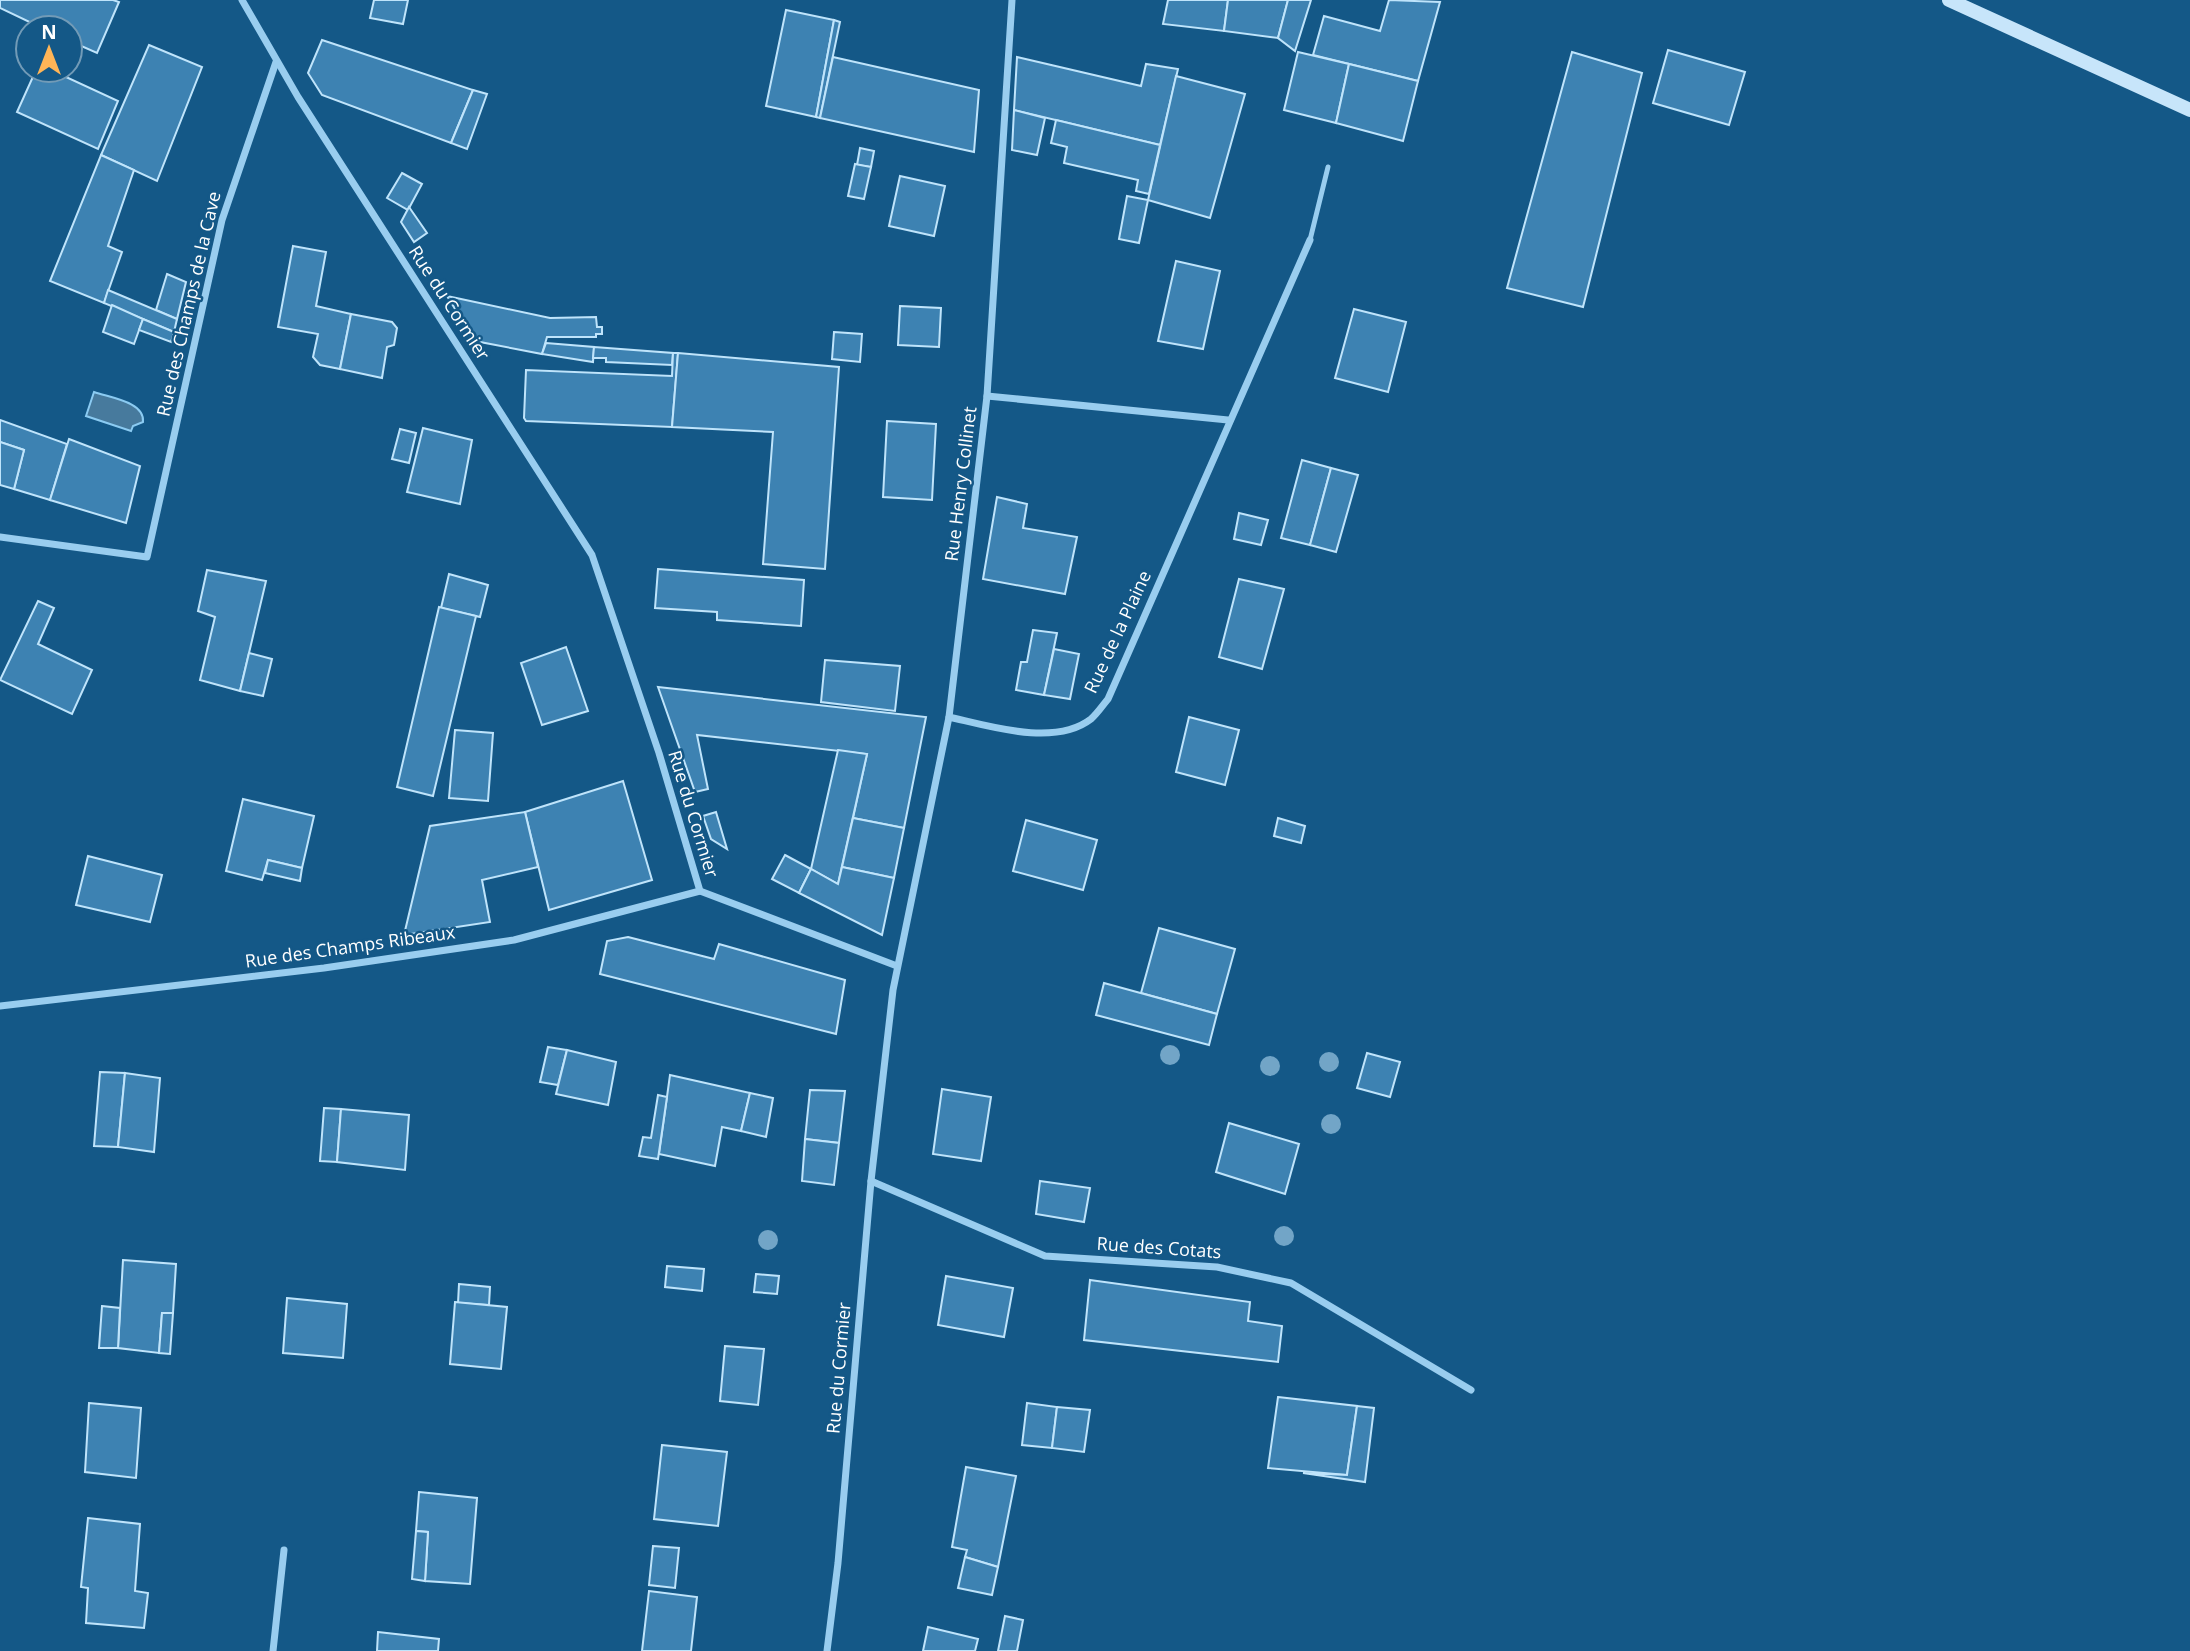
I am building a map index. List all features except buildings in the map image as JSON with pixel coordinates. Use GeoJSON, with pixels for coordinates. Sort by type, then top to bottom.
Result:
{"type":"FeatureCollection","features":[{"type":"Feature","properties":{"kind":"street","name":"Rue du Cormier"},"geometry":{"type":"LineString","coordinates":[[242,0],[276,61],[592,555],[659,753],[700,891],[897,965],[871,1181],[838,1563],[827,1651]]}},
{"type":"Feature","properties":{"kind":"street","name":"Rue Henry Collinet"},"geometry":{"type":"LineString","coordinates":[[897,965],[949,717],[988,396],[1012,0]]}},
{"type":"Feature","properties":{"kind":"street"},"geometry":{"type":"LineString","coordinates":[[1949,0],[2190,110]]}},
{"type":"Feature","properties":{"kind":"street","name":"Rue des Champs de la Cave"},"geometry":{"type":"LineString","coordinates":[[0,537],[147,557],[222,220],[276,61]]}},
{"type":"Feature","properties":{"kind":"street","name":"Rue de la Plaine"},"geometry":{"type":"LineString","coordinates":[[949,717],[1017,732],[1065,732],[1090,719],[1108,699],[1228,420],[1310,240]]}},
{"type":"Feature","properties":{"kind":"street"},"geometry":{"type":"LineString","coordinates":[[988,396],[1228,420]]}},
{"type":"Feature","properties":{"kind":"street","name":"Rue des Champs Ribeaux"},"geometry":{"type":"LineString","coordinates":[[0,1006],[324,968],[514,940],[700,891]]}},
{"type":"Feature","properties":{"kind":"street","name":"Rue des Cotats"},"geometry":{"type":"LineString","coordinates":[[871,1181],[1045,1256],[1217,1267],[1292,1283],[1471,1390]]}},
{"type":"Feature","properties":{"kind":"street"},"geometry":{"type":"LineString","coordinates":[[274,1651],[284,1550]]}},
{"type":"Feature","properties":{"kind":"lane"},"geometry":{"type":"LineString","coordinates":[[1310,240],[1328,167]]}},
{"type":"Feature","properties":{"kind":"water"},"geometry":{"type":"Polygon","coordinates":[[[94,392],[133,405],[142,415],[143,422],[133,426],[131,431],[86,416],[94,392]]]}}]}
